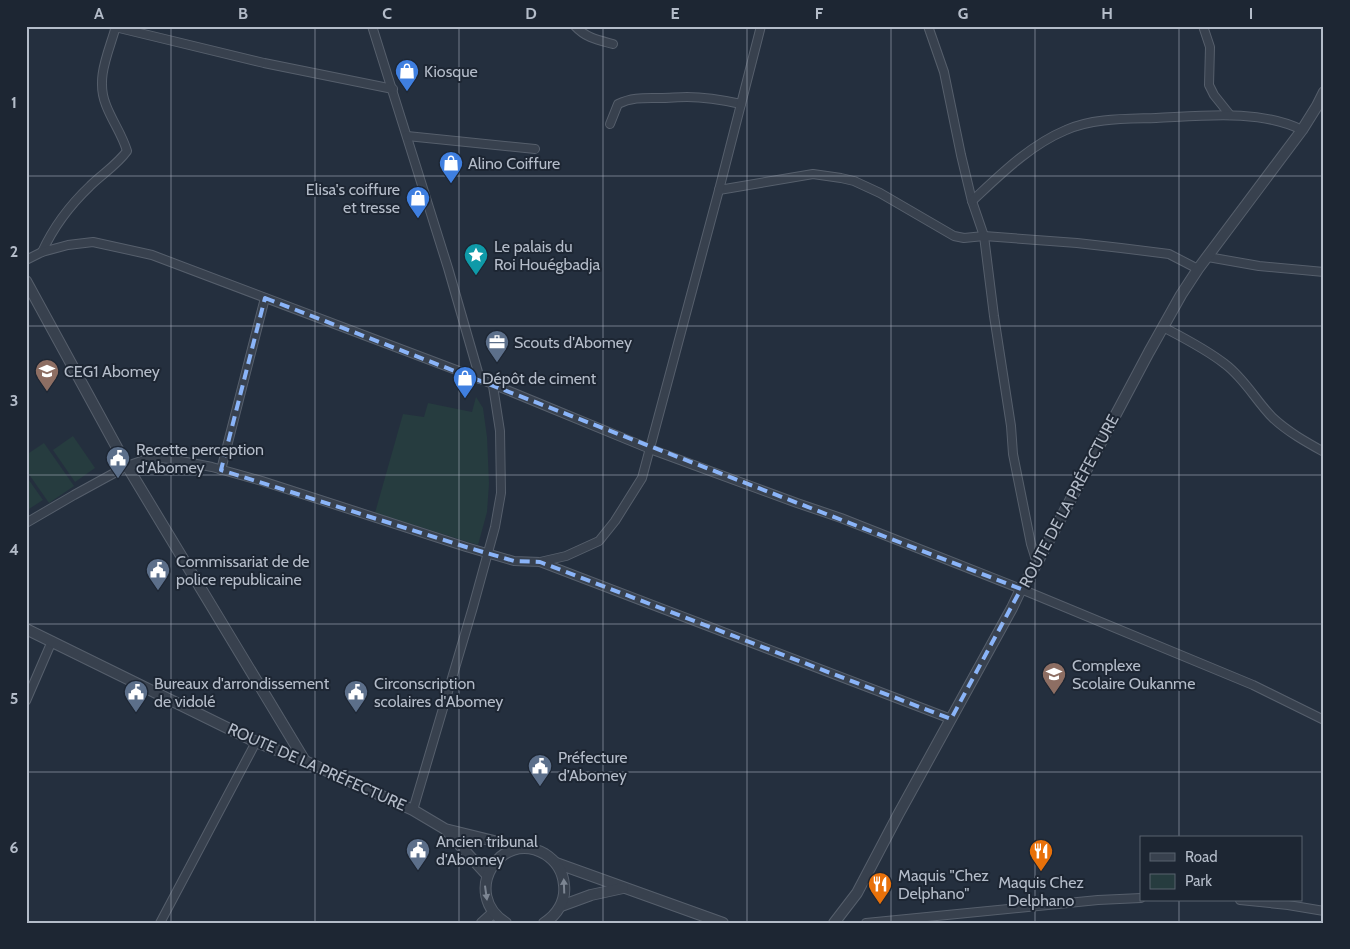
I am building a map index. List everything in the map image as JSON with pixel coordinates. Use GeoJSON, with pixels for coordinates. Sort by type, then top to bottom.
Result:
{"type":"FeatureCollection","features":[{"type":"Feature","properties":{"kind":"street"},"geometry":{"type":"LineString","coordinates":[[372,26],[448,268],[480,379]]}},
{"type":"Feature","properties":{"kind":"street"},"geometry":{"type":"LineString","coordinates":[[575,26],[586,36],[613,44]]}},
{"type":"Feature","properties":{"kind":"street"},"geometry":{"type":"LineString","coordinates":[[26,523],[127,466],[148,459],[159,458],[221,470],[262,481],[514,561],[540,562],[566,556],[599,541],[615,521],[642,478],[761,26]]}},
{"type":"Feature","properties":{"kind":"street"},"geometry":{"type":"LineString","coordinates":[[928,26],[944,72],[972,201],[984,236],[1011,426],[1013,454],[1031,544],[1037,563]]}},
{"type":"Feature","properties":{"kind":"street"},"geometry":{"type":"LineString","coordinates":[[1203,26],[1210,47],[1209,85],[1214,95],[1230,115]]}},
{"type":"Feature","properties":{"kind":"street"},"geometry":{"type":"LineString","coordinates":[[42,252],[60,221],[89,186],[122,158],[127,151],[105,103],[102,86],[102,76],[115,27],[264,63],[393,89]]}},
{"type":"Feature","properties":{"kind":"street","name":"ROUTE DE LA PRÉFECTURE"},"geometry":{"type":"LineString","coordinates":[[834,923],[857,893],[898,814],[1037,563],[1162,327],[1198,269],[1302,130],[1324,92]]}},
{"type":"Feature","properties":{"kind":"street"},"geometry":{"type":"LineString","coordinates":[[610,124],[618,104],[627,100],[686,97],[712,98],[741,104]]}},
{"type":"Feature","properties":{"kind":"street"},"geometry":{"type":"LineString","coordinates":[[972,201],[1040,142],[1067,129],[1098,121],[1230,115],[1283,122],[1302,130]]}},
{"type":"Feature","properties":{"kind":"street"},"geometry":{"type":"LineString","coordinates":[[406,136],[535,149]]}},
{"type":"Feature","properties":{"kind":"street"},"geometry":{"type":"LineString","coordinates":[[719,190],[813,174],[841,178],[854,181],[880,193],[954,236],[964,238],[984,236],[1077,243],[1169,254],[1198,269]]}},
{"type":"Feature","properties":{"kind":"street"},"geometry":{"type":"LineString","coordinates":[[26,260],[42,252],[68,245],[93,242],[152,255],[480,379],[493,386],[650,449],[841,518],[1021,589],[1253,685],[1324,720]]}},
{"type":"Feature","properties":{"kind":"street"},"geometry":{"type":"LineString","coordinates":[[1208,257],[1260,266],[1324,272]]}},
{"type":"Feature","properties":{"kind":"street"},"geometry":{"type":"LineString","coordinates":[[26,281],[127,466],[305,761]]}},
{"type":"Feature","properties":{"kind":"street"},"geometry":{"type":"LineString","coordinates":[[221,470],[265,298]]}},
{"type":"Feature","properties":{"kind":"street"},"geometry":{"type":"LineString","coordinates":[[1162,327],[1202,348],[1226,364],[1243,380],[1273,418],[1297,437],[1324,452]]}},
{"type":"Feature","properties":{"kind":"street"},"geometry":{"type":"LineString","coordinates":[[412,810],[473,608],[495,527],[501,493],[500,431],[493,386]]}},
{"type":"Feature","properties":{"kind":"street"},"geometry":{"type":"LineString","coordinates":[[540,562],[951,719]]}},
{"type":"Feature","properties":{"kind":"street","name":"ROUTE DE LA PRÉFECTURE"},"geometry":{"type":"LineString","coordinates":[[26,629],[256,742],[305,761],[412,810],[445,829],[541,852],[549,856],[556,863]]}},
{"type":"Feature","properties":{"kind":"street"},"geometry":{"type":"LineString","coordinates":[[26,701],[52,642]]}},
{"type":"Feature","properties":{"kind":"street"},"geometry":{"type":"LineString","coordinates":[[160,923],[256,742]]}},
{"type":"Feature","properties":{"kind":"street","name":"ROUTE DE LA PRÉFECTURE"},"geometry":{"type":"LineString","coordinates":[[445,829],[487,875]]}},
{"type":"Feature","properties":{"kind":"street"},"geometry":{"type":"LineString","coordinates":[[506,923],[493,913],[488,904],[485,884],[491,866],[497,860],[504,854],[522,848]]}},
{"type":"Feature","properties":{"kind":"street"},"geometry":{"type":"LineString","coordinates":[[556,863],[724,923]]}},
{"type":"Feature","properties":{"kind":"street"},"geometry":{"type":"LineString","coordinates":[[544,923],[556,913],[564,897],[564,880],[556,863]]}},
{"type":"Feature","properties":{"kind":"street"},"geometry":{"type":"LineString","coordinates":[[561,906],[624,887]]}},
{"type":"Feature","properties":{"kind":"street"},"geometry":{"type":"LineString","coordinates":[[866,923],[1098,900],[1140,898]]}},
{"type":"Feature","properties":{"kind":"street"},"geometry":{"type":"LineString","coordinates":[[1259,902],[1324,911]]}},
{"type":"Feature","properties":{"kind":"street"},"geometry":{"type":"LineString","coordinates":[[482,923],[493,913]]}},
{"type":"Feature","properties":{"kind":"highlighted area"},"geometry":{"type":"Polygon","coordinates":[[[265,298],[1021,589],[951,719],[540,562],[514,561],[221,470],[265,298]]]}},
{"type":"Feature","properties":{"kind":"green space"},"geometry":{"type":"Polygon","coordinates":[[[476,397],[483,408],[487,437],[489,484],[487,512],[478,545],[375,513],[403,414],[424,417],[428,403],[472,412],[476,397]]]}},
{"type":"Feature","properties":{"kind":"green space"},"geometry":{"type":"Polygon","coordinates":[[[73,436],[95,468],[75,482],[53,450],[73,436]]]}},
{"type":"Feature","properties":{"kind":"green space"},"geometry":{"type":"Polygon","coordinates":[[[44,443],[74,486],[49,503],[26,470],[26,455],[44,443]]]}},
{"type":"Feature","properties":{"kind":"green space"},"geometry":{"type":"Polygon","coordinates":[[[26,476],[43,500],[29,509],[26,506],[26,476]]]}},
{"type":"Feature","properties":{"kind":"place","name":"Kiosque"},"geometry":{"type":"Point","coordinates":[407,92]}},
{"type":"Feature","properties":{"kind":"place","name":"Alino Coiffure"},"geometry":{"type":"Point","coordinates":[451,184]}},
{"type":"Feature","properties":{"kind":"place","name":"Elisa's coiffure et tresse"},"geometry":{"type":"Point","coordinates":[418,219]}},
{"type":"Feature","properties":{"kind":"place","name":"Le palais du Roi Houégbadja"},"geometry":{"type":"Point","coordinates":[476,276]}},
{"type":"Feature","properties":{"kind":"place","name":"Scouts d'Abomey"},"geometry":{"type":"Point","coordinates":[497,363]}},
{"type":"Feature","properties":{"kind":"place","name":"CEG1 Abomey"},"geometry":{"type":"Point","coordinates":[47,392]}},
{"type":"Feature","properties":{"kind":"place","name":"Dépôt de ciment"},"geometry":{"type":"Point","coordinates":[465,399]}},
{"type":"Feature","properties":{"kind":"place","name":"Recette perception d'Abomey"},"geometry":{"type":"Point","coordinates":[118,479]}},
{"type":"Feature","properties":{"kind":"place","name":"Commissariat de de police republicaine"},"geometry":{"type":"Point","coordinates":[158,591]}},
{"type":"Feature","properties":{"kind":"place","name":"Complexe Scolaire Oukanme"},"geometry":{"type":"Point","coordinates":[1054,695]}},
{"type":"Feature","properties":{"kind":"place","name":"Bureaux d'arrondissement de vidolé"},"geometry":{"type":"Point","coordinates":[136,713]}},
{"type":"Feature","properties":{"kind":"place","name":"Circonscription scolaires d'Abomey"},"geometry":{"type":"Point","coordinates":[356,713]}},
{"type":"Feature","properties":{"kind":"place","name":"Préfecture d’Abomey"},"geometry":{"type":"Point","coordinates":[540,787]}},
{"type":"Feature","properties":{"kind":"place","name":"Ancien tribunal d'Abomey"},"geometry":{"type":"Point","coordinates":[418,871]}},
{"type":"Feature","properties":{"kind":"place","name":"Maquis Chez Delphano"},"geometry":{"type":"Point","coordinates":[1041,872]}},
{"type":"Feature","properties":{"kind":"place","name":"Maquis \"Chez Delphano\""},"geometry":{"type":"Point","coordinates":[880,905]}}]}
